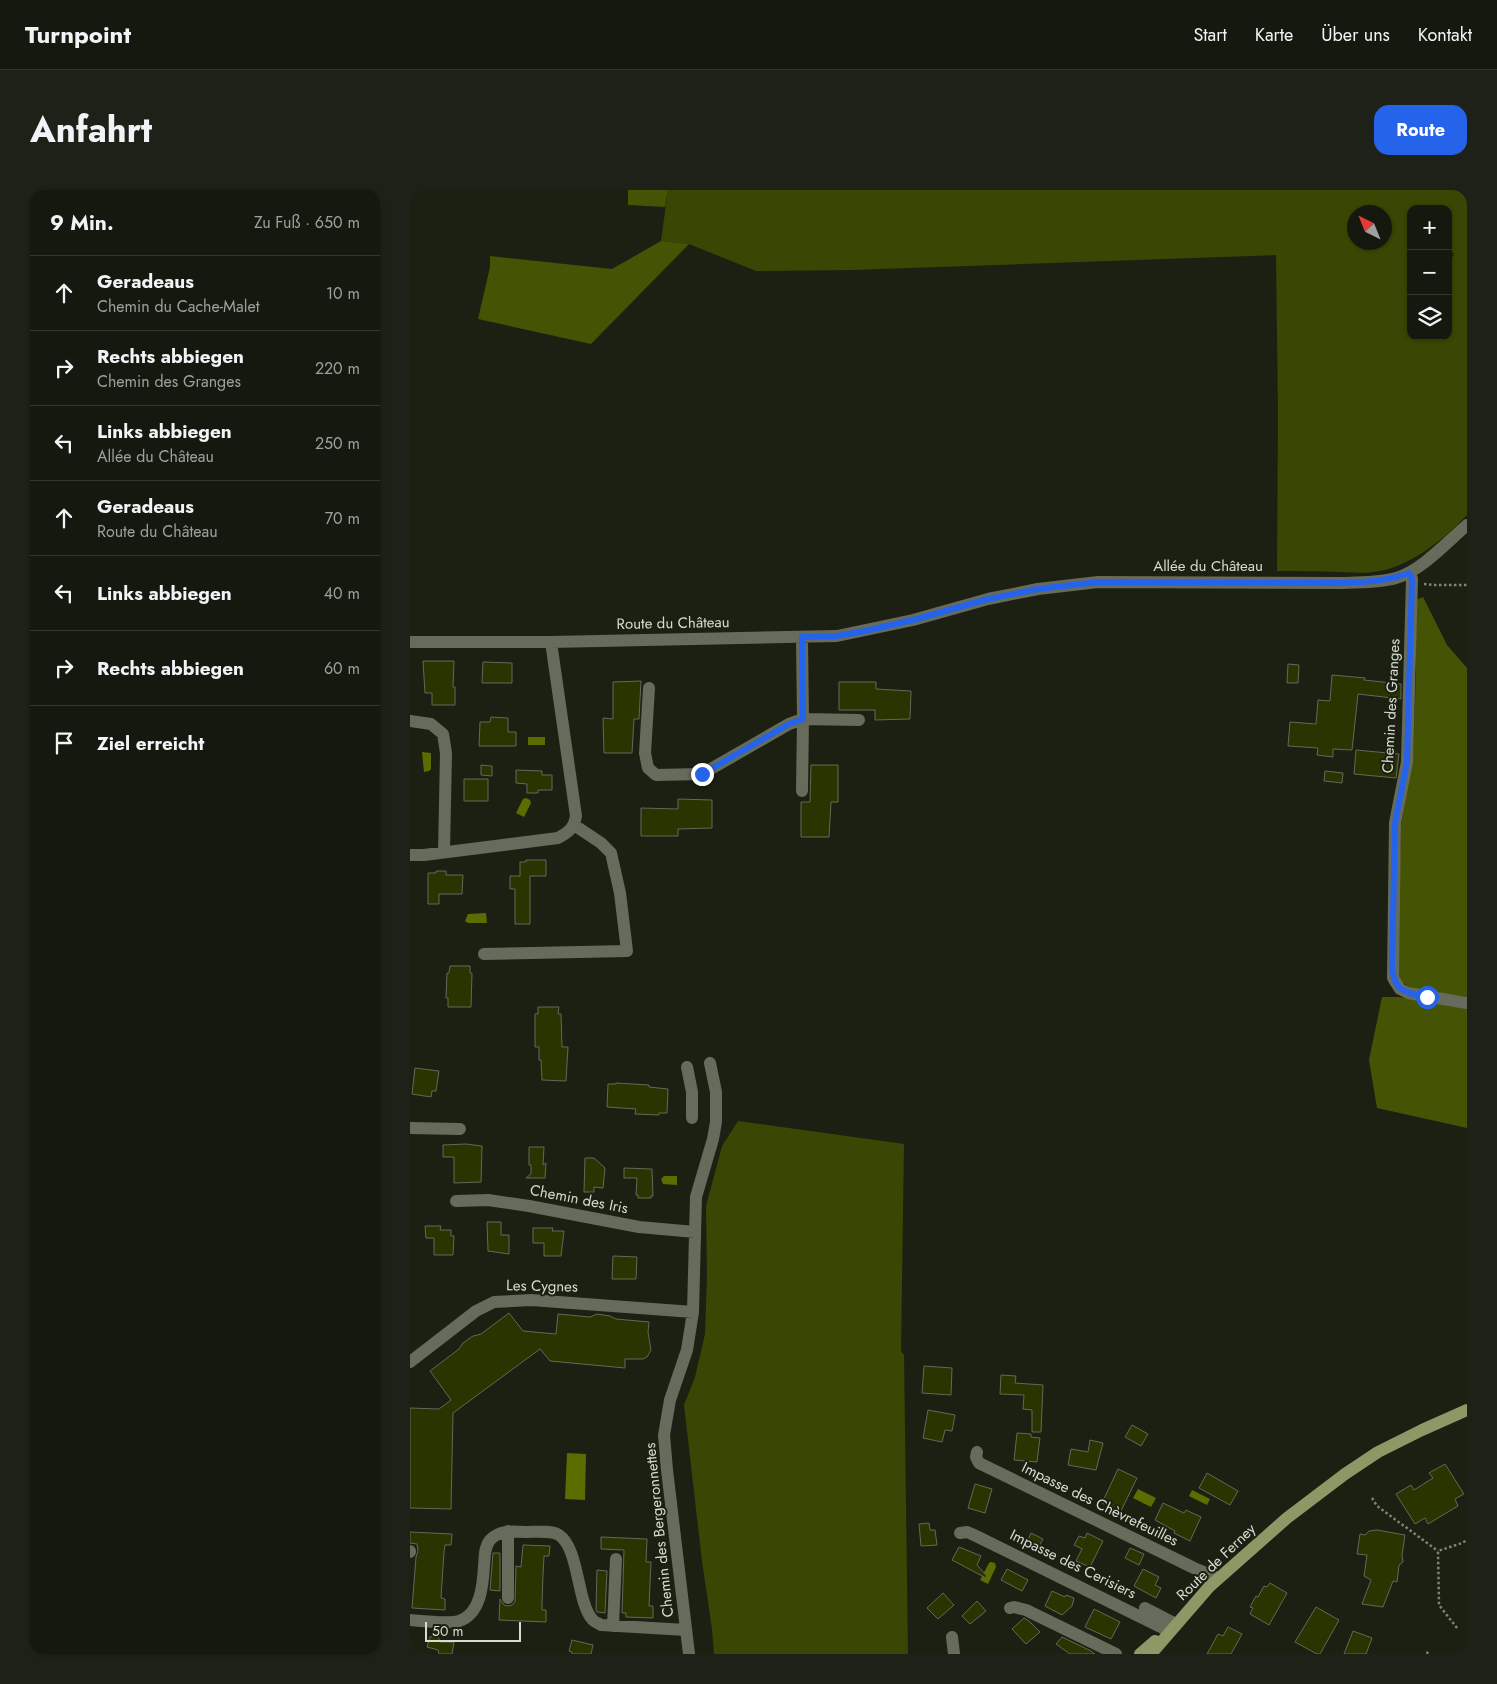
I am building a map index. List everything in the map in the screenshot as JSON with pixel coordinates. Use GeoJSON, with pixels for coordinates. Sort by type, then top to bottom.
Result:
{"type":"FeatureCollection","features":[{"type":"Feature","properties":{"kind":"main road","name":"Route de Ferney"},"geometry":{"type":"LineString","coordinates":[[1151,1654],[1218,1578],[1287,1518],[1345,1474],[1378,1452],[1467,1410]]}},
{"type":"Feature","properties":{"kind":"main road","name":"Route de Ferney"},"geometry":{"type":"LineString","coordinates":[[1140,1654],[1173,1627]]}},
{"type":"Feature","properties":{"kind":"street","name":"Allée du Château"},"geometry":{"type":"LineString","coordinates":[[934,614],[1030,590],[1098,582],[1376,582],[1411,576],[1467,525]]}},
{"type":"Feature","properties":{"kind":"street","name":"Chemin des Granges"},"geometry":{"type":"LineString","coordinates":[[1411,576],[1407,762],[1395,823],[1393,978],[1400,989],[1408,993],[1467,1003]]}},
{"type":"Feature","properties":{"kind":"street","name":"Route du Château"},"geometry":{"type":"LineString","coordinates":[[410,642],[552,642],[836,636],[934,614]]}},
{"type":"Feature","properties":{"kind":"street"},"geometry":{"type":"LineString","coordinates":[[802,637],[802,792]]}},
{"type":"Feature","properties":{"kind":"street"},"geometry":{"type":"LineString","coordinates":[[410,856],[558,838],[568,833],[574,825],[576,816],[552,642]]}},
{"type":"Feature","properties":{"kind":"street"},"geometry":{"type":"LineString","coordinates":[[649,688],[645,753],[648,768],[656,776],[702,774],[789,724],[803,719],[860,720]]}},
{"type":"Feature","properties":{"kind":"street"},"geometry":{"type":"LineString","coordinates":[[410,721],[430,724],[443,734],[446,753],[444,852]]}},
{"type":"Feature","properties":{"kind":"street"},"geometry":{"type":"LineString","coordinates":[[484,954],[627,951],[620,893],[610,853],[601,843],[574,825]]}},
{"type":"Feature","properties":{"kind":"street","name":"Chemin des Bergeronnettes"},"geometry":{"type":"LineString","coordinates":[[689,1654],[664,1435],[670,1400],[687,1350],[693,1312],[696,1197],[716,1122],[716,1092],[710,1063]]}},
{"type":"Feature","properties":{"kind":"street"},"geometry":{"type":"LineString","coordinates":[[687,1067],[692,1092],[692,1118]]}},
{"type":"Feature","properties":{"kind":"street"},"geometry":{"type":"LineString","coordinates":[[410,1128],[460,1129]]}},
{"type":"Feature","properties":{"kind":"street","name":"Chemin des Iris"},"geometry":{"type":"LineString","coordinates":[[456,1201],[488,1200],[529,1206],[640,1228],[695,1232]]}},
{"type":"Feature","properties":{"kind":"street","name":"Les Cygnes"},"geometry":{"type":"LineString","coordinates":[[410,1362],[476,1311],[494,1302],[531,1300],[693,1312]]}},
{"type":"Feature","properties":{"kind":"street","name":"Impasse des Chèvrefeuilles"},"geometry":{"type":"LineString","coordinates":[[977,1452],[976,1457],[979,1463],[1218,1578]]}},
{"type":"Feature","properties":{"kind":"street"},"geometry":{"type":"LineString","coordinates":[[410,1620],[459,1621],[470,1614],[477,1605],[481,1593],[486,1547],[490,1540],[508,1531],[548,1532],[559,1535],[567,1545],[575,1566],[586,1609],[592,1620],[601,1625],[686,1630]]}},
{"type":"Feature","properties":{"kind":"street"},"geometry":{"type":"LineString","coordinates":[[508,1531],[508,1598]]}},
{"type":"Feature","properties":{"kind":"street","name":"Impasse des Cerisiers"},"geometry":{"type":"LineString","coordinates":[[960,1533],[968,1532],[1152,1621],[1173,1627]]}},
{"type":"Feature","properties":{"kind":"street"},"geometry":{"type":"LineString","coordinates":[[1003,1540],[1173,1627]]}},
{"type":"Feature","properties":{"kind":"street"},"geometry":{"type":"LineString","coordinates":[[613,1626],[616,1559]]}},
{"type":"Feature","properties":{"kind":"street"},"geometry":{"type":"LineString","coordinates":[[1010,1608],[1026,1610],[1116,1654]]}},
{"type":"Feature","properties":{"kind":"street"},"geometry":{"type":"LineString","coordinates":[[952,1637],[954,1654]]}},
{"type":"Feature","properties":{"kind":"path"},"geometry":{"type":"LineString","coordinates":[[1411,576],[1434,585],[1467,585]]}},
{"type":"Feature","properties":{"kind":"path"},"geometry":{"type":"LineString","coordinates":[[1372,1498],[1377,1506],[1438,1550],[1462,1544],[1467,1540]]}},
{"type":"Feature","properties":{"kind":"path"},"geometry":{"type":"LineString","coordinates":[[1438,1550],[1439,1605],[1457,1628]]}},
{"type":"Feature","properties":{"kind":"shaded area"},"geometry":{"type":"Polygon","coordinates":[[[628,190],[668,190],[665,207],[628,205],[628,190]]]}},
{"type":"Feature","properties":{"kind":"shaded area"},"geometry":{"type":"Polygon","coordinates":[[[668,190],[1467,190],[1467,515],[1436,543],[1412,559],[1386,569],[1366,573],[1277,571],[1276,255],[853,270],[756,271],[689,244],[661,241],[668,190]]]}},
{"type":"Feature","properties":{"kind":"shaded area"},"geometry":{"type":"Polygon","coordinates":[[[661,241],[689,244],[591,344],[478,319],[490,267],[490,256],[612,269],[661,241]]]}},
{"type":"Feature","properties":{"kind":"shaded area"},"geometry":{"type":"Polygon","coordinates":[[[1423,597],[1447,645],[1467,668],[1467,997],[1410,988],[1401,981],[1397,974],[1401,826],[1413,751],[1416,600],[1423,597]]]}},
{"type":"Feature","properties":{"kind":"shaded area"},"geometry":{"type":"Polygon","coordinates":[[[528,737],[545,737],[545,745],[528,745],[528,737]]]}},
{"type":"Feature","properties":{"kind":"shaded area"},"geometry":{"type":"Polygon","coordinates":[[[422,752],[431,753],[431,769],[429,771],[424,772],[422,752]]]}},
{"type":"Feature","properties":{"kind":"shaded area"},"geometry":{"type":"Polygon","coordinates":[[[526,798],[531,803],[524,817],[516,813],[523,799],[526,798]]]}},
{"type":"Feature","properties":{"kind":"shaded area"},"geometry":{"type":"Polygon","coordinates":[[[486,913],[487,923],[468,923],[465,921],[468,914],[486,913]]]}},
{"type":"Feature","properties":{"kind":"shaded area"},"geometry":{"type":"Polygon","coordinates":[[[1382,997],[1399,997],[1467,1007],[1467,1128],[1377,1108],[1369,1060],[1382,997]]]}},
{"type":"Feature","properties":{"kind":"shaded area"},"geometry":{"type":"Polygon","coordinates":[[[738,1121],[904,1144],[901,1351],[904,1355],[908,1654],[714,1654],[684,1405],[695,1377],[705,1334],[707,1277],[706,1206],[722,1146],[738,1121]]]}},
{"type":"Feature","properties":{"kind":"shaded area"},"geometry":{"type":"Polygon","coordinates":[[[664,1176],[677,1176],[677,1185],[663,1184],[661,1179],[664,1176]]]}},
{"type":"Feature","properties":{"kind":"shaded area"},"geometry":{"type":"Polygon","coordinates":[[[567,1453],[586,1454],[585,1500],[565,1499],[567,1453]]]}},
{"type":"Feature","properties":{"kind":"shaded area"},"geometry":{"type":"Polygon","coordinates":[[[1138,1489],[1156,1498],[1151,1507],[1133,1498],[1138,1489]]]}},
{"type":"Feature","properties":{"kind":"shaded area"},"geometry":{"type":"Polygon","coordinates":[[[1192,1490],[1210,1499],[1207,1505],[1189,1496],[1192,1490]]]}},
{"type":"Feature","properties":{"kind":"shaded area"},"geometry":{"type":"Polygon","coordinates":[[[991,1562],[995,1563],[996,1567],[988,1584],[980,1580],[991,1562]]]}},
{"type":"Feature","properties":{"kind":"building"},"geometry":{"type":"Polygon","coordinates":[[[423,661],[454,661],[453,687],[455,687],[455,705],[432,705],[432,693],[425,693],[423,661]]]}},
{"type":"Feature","properties":{"kind":"building"},"geometry":{"type":"Polygon","coordinates":[[[483,662],[512,663],[512,683],[482,683],[483,662]]]}},
{"type":"Feature","properties":{"kind":"building"},"geometry":{"type":"Polygon","coordinates":[[[1288,664],[1299,665],[1298,683],[1287,683],[1288,664]]]}},
{"type":"Feature","properties":{"kind":"building"},"geometry":{"type":"Polygon","coordinates":[[[1332,675],[1401,684],[1401,699],[1358,694],[1352,750],[1333,749],[1333,757],[1317,755],[1318,748],[1288,746],[1290,722],[1316,724],[1318,700],[1330,701],[1332,675]]]}},
{"type":"Feature","properties":{"kind":"building"},"geometry":{"type":"Polygon","coordinates":[[[641,681],[639,719],[634,719],[632,753],[604,753],[603,718],[613,719],[613,682],[641,681]]]}},
{"type":"Feature","properties":{"kind":"building"},"geometry":{"type":"Polygon","coordinates":[[[839,682],[876,682],[876,689],[911,691],[910,719],[875,720],[875,710],[839,710],[839,682]]]}},
{"type":"Feature","properties":{"kind":"building"},"geometry":{"type":"Polygon","coordinates":[[[491,717],[508,718],[508,732],[516,732],[516,746],[479,746],[480,722],[490,722],[491,717]]]}},
{"type":"Feature","properties":{"kind":"building"},"geometry":{"type":"Polygon","coordinates":[[[1356,750],[1399,754],[1396,778],[1354,774],[1356,750]]]}},
{"type":"Feature","properties":{"kind":"building"},"geometry":{"type":"Polygon","coordinates":[[[481,765],[492,766],[492,776],[481,775],[481,765]]]}},
{"type":"Feature","properties":{"kind":"building"},"geometry":{"type":"Polygon","coordinates":[[[811,765],[838,765],[838,802],[831,802],[829,837],[801,837],[801,802],[810,802],[811,765]]]}},
{"type":"Feature","properties":{"kind":"building"},"geometry":{"type":"Polygon","coordinates":[[[516,770],[542,771],[542,775],[552,775],[552,790],[538,790],[538,793],[527,793],[527,784],[516,783],[516,770]]]}},
{"type":"Feature","properties":{"kind":"building"},"geometry":{"type":"Polygon","coordinates":[[[1325,771],[1343,773],[1342,783],[1324,781],[1325,771]]]}},
{"type":"Feature","properties":{"kind":"building"},"geometry":{"type":"Polygon","coordinates":[[[464,779],[488,779],[488,801],[464,801],[464,779]]]}},
{"type":"Feature","properties":{"kind":"building"},"geometry":{"type":"Polygon","coordinates":[[[678,799],[712,800],[712,828],[678,829],[678,836],[641,836],[641,808],[678,809],[678,799]]]}},
{"type":"Feature","properties":{"kind":"building"},"geometry":{"type":"Polygon","coordinates":[[[526,860],[546,860],[546,876],[530,876],[530,924],[515,924],[515,889],[510,889],[510,876],[520,876],[520,862],[526,862],[526,860]]]}},
{"type":"Feature","properties":{"kind":"building"},"geometry":{"type":"Polygon","coordinates":[[[436,871],[446,871],[446,875],[463,875],[462,894],[439,894],[439,904],[428,904],[428,873],[436,873],[436,871]]]}},
{"type":"Feature","properties":{"kind":"building"},"geometry":{"type":"Polygon","coordinates":[[[450,966],[470,966],[470,973],[472,973],[471,1007],[448,1007],[448,998],[446,998],[447,973],[449,973],[450,966]]]}},
{"type":"Feature","properties":{"kind":"building"},"geometry":{"type":"Polygon","coordinates":[[[538,1007],[559,1007],[558,1014],[561,1014],[562,1047],[568,1047],[566,1081],[542,1080],[539,1047],[535,1047],[535,1014],[538,1014],[538,1007]]]}},
{"type":"Feature","properties":{"kind":"building"},"geometry":{"type":"Polygon","coordinates":[[[415,1068],[439,1071],[436,1091],[432,1091],[431,1097],[412,1094],[415,1068]]]}},
{"type":"Feature","properties":{"kind":"building"},"geometry":{"type":"Polygon","coordinates":[[[608,1084],[649,1085],[649,1087],[668,1089],[667,1113],[659,1113],[659,1115],[635,1114],[636,1109],[607,1107],[608,1084]]]}},
{"type":"Feature","properties":{"kind":"building"},"geometry":{"type":"Polygon","coordinates":[[[466,1144],[482,1146],[481,1182],[454,1183],[454,1157],[443,1157],[443,1145],[466,1144]]]}},
{"type":"Feature","properties":{"kind":"building"},"geometry":{"type":"Polygon","coordinates":[[[529,1147],[544,1147],[543,1165],[546,1163],[545,1178],[526,1178],[531,1174],[529,1147]]]}},
{"type":"Feature","properties":{"kind":"building"},"geometry":{"type":"Polygon","coordinates":[[[585,1158],[594,1158],[605,1168],[603,1188],[594,1187],[594,1192],[584,1192],[585,1158]]]}},
{"type":"Feature","properties":{"kind":"building"},"geometry":{"type":"Polygon","coordinates":[[[624,1168],[652,1169],[653,1196],[651,1198],[638,1198],[638,1195],[636,1195],[637,1178],[624,1178],[624,1168]]]}},
{"type":"Feature","properties":{"kind":"building"},"geometry":{"type":"Polygon","coordinates":[[[487,1222],[501,1222],[501,1235],[509,1235],[509,1254],[488,1251],[487,1222]]]}},
{"type":"Feature","properties":{"kind":"building"},"geometry":{"type":"Polygon","coordinates":[[[425,1226],[441,1226],[440,1230],[451,1230],[451,1236],[454,1236],[453,1255],[434,1255],[434,1238],[426,1238],[425,1226]]]}},
{"type":"Feature","properties":{"kind":"building"},"geometry":{"type":"Polygon","coordinates":[[[533,1228],[553,1228],[552,1231],[564,1231],[561,1256],[544,1256],[544,1243],[533,1243],[533,1228]]]}},
{"type":"Feature","properties":{"kind":"building"},"geometry":{"type":"Polygon","coordinates":[[[613,1256],[637,1257],[636,1279],[612,1279],[613,1256]]]}},
{"type":"Feature","properties":{"kind":"building"},"geometry":{"type":"Polygon","coordinates":[[[509,1313],[523,1331],[556,1334],[558,1314],[590,1317],[597,1314],[616,1319],[649,1322],[648,1332],[651,1350],[647,1357],[643,1359],[625,1359],[625,1368],[550,1361],[540,1349],[453,1413],[451,1509],[410,1508],[410,1408],[439,1409],[451,1400],[430,1371],[459,1349],[463,1343],[473,1336],[481,1334],[509,1313]]]}},
{"type":"Feature","properties":{"kind":"building"},"geometry":{"type":"Polygon","coordinates":[[[924,1366],[952,1368],[951,1395],[922,1393],[924,1366]]]}},
{"type":"Feature","properties":{"kind":"building"},"geometry":{"type":"Polygon","coordinates":[[[1001,1375],[1016,1376],[1015,1383],[1043,1385],[1041,1432],[1032,1432],[1032,1410],[1023,1409],[1024,1395],[1000,1394],[1001,1375]]]}},
{"type":"Feature","properties":{"kind":"building"},"geometry":{"type":"Polygon","coordinates":[[[928,1410],[955,1415],[952,1431],[945,1430],[942,1442],[923,1438],[928,1410]]]}},
{"type":"Feature","properties":{"kind":"building"},"geometry":{"type":"Polygon","coordinates":[[[1132,1425],[1148,1434],[1141,1446],[1125,1437],[1132,1425]]]}},
{"type":"Feature","properties":{"kind":"building"},"geometry":{"type":"Polygon","coordinates":[[[1017,1433],[1031,1434],[1031,1437],[1040,1438],[1037,1462],[1014,1460],[1017,1433]]]}},
{"type":"Feature","properties":{"kind":"building"},"geometry":{"type":"Polygon","coordinates":[[[1090,1440],[1103,1443],[1096,1470],[1068,1465],[1071,1449],[1088,1452],[1090,1440]]]}},
{"type":"Feature","properties":{"kind":"building"},"geometry":{"type":"Polygon","coordinates":[[[1445,1464],[1464,1494],[1455,1499],[1458,1506],[1428,1524],[1425,1518],[1415,1524],[1396,1494],[1411,1485],[1414,1490],[1433,1478],[1429,1473],[1445,1464]]]}},
{"type":"Feature","properties":{"kind":"building"},"geometry":{"type":"Polygon","coordinates":[[[1118,1469],[1137,1478],[1120,1513],[1102,1503],[1118,1469]]]}},
{"type":"Feature","properties":{"kind":"building"},"geometry":{"type":"Polygon","coordinates":[[[1207,1473],[1238,1491],[1230,1505],[1199,1488],[1207,1473]]]}},
{"type":"Feature","properties":{"kind":"building"},"geometry":{"type":"Polygon","coordinates":[[[975,1484],[992,1489],[985,1513],[968,1508],[975,1484]]]}},
{"type":"Feature","properties":{"kind":"building"},"geometry":{"type":"Polygon","coordinates":[[[1163,1503],[1184,1513],[1186,1510],[1201,1517],[1190,1541],[1155,1520],[1163,1503]]]}},
{"type":"Feature","properties":{"kind":"building"},"geometry":{"type":"Polygon","coordinates":[[[929,1523],[930,1530],[935,1530],[937,1545],[921,1546],[919,1524],[929,1523]]]}},
{"type":"Feature","properties":{"kind":"building"},"geometry":{"type":"Polygon","coordinates":[[[1377,1530],[1405,1535],[1402,1555],[1403,1562],[1399,1565],[1397,1582],[1393,1581],[1383,1607],[1362,1604],[1371,1580],[1364,1576],[1367,1555],[1357,1554],[1360,1534],[1365,1535],[1369,1531],[1377,1530]]]}},
{"type":"Feature","properties":{"kind":"building"},"geometry":{"type":"Polygon","coordinates":[[[410,1532],[452,1534],[451,1545],[445,1545],[444,1552],[441,1598],[445,1599],[445,1610],[412,1608],[418,1551],[417,1544],[410,1543],[410,1532]]]}},
{"type":"Feature","properties":{"kind":"building"},"geometry":{"type":"Polygon","coordinates":[[[1031,1533],[1043,1539],[1037,1550],[1026,1545],[1031,1533]]]}},
{"type":"Feature","properties":{"kind":"building"},"geometry":{"type":"Polygon","coordinates":[[[1087,1533],[1103,1541],[1090,1567],[1076,1561],[1082,1549],[1074,1545],[1079,1536],[1085,1538],[1087,1533]]]}},
{"type":"Feature","properties":{"kind":"building"},"geometry":{"type":"Polygon","coordinates":[[[601,1537],[647,1539],[646,1562],[651,1562],[649,1606],[653,1606],[653,1618],[626,1617],[626,1613],[622,1613],[624,1550],[601,1549],[601,1537]]]}},
{"type":"Feature","properties":{"kind":"building"},"geometry":{"type":"Polygon","coordinates":[[[523,1545],[550,1546],[549,1556],[544,1556],[542,1610],[546,1610],[546,1622],[499,1620],[500,1599],[504,1605],[508,1606],[515,1602],[516,1566],[521,1567],[523,1545]]]}},
{"type":"Feature","properties":{"kind":"building"},"geometry":{"type":"Polygon","coordinates":[[[959,1547],[981,1556],[977,1565],[987,1576],[986,1578],[952,1560],[959,1547]]]}},
{"type":"Feature","properties":{"kind":"building"},"geometry":{"type":"Polygon","coordinates":[[[1130,1548],[1144,1554],[1139,1565],[1125,1558],[1130,1548]]]}},
{"type":"Feature","properties":{"kind":"building"},"geometry":{"type":"Polygon","coordinates":[[[493,1553],[500,1553],[500,1591],[490,1590],[493,1553]]]}},
{"type":"Feature","properties":{"kind":"building"},"geometry":{"type":"Polygon","coordinates":[[[1007,1569],[1028,1580],[1022,1591],[1001,1580],[1007,1569]]]}},
{"type":"Feature","properties":{"kind":"building"},"geometry":{"type":"Polygon","coordinates":[[[1143,1569],[1159,1577],[1155,1585],[1161,1588],[1156,1598],[1134,1586],[1143,1569]]]}},
{"type":"Feature","properties":{"kind":"building"},"geometry":{"type":"Polygon","coordinates":[[[597,1570],[607,1571],[605,1613],[597,1612],[596,1610],[597,1570]]]}},
{"type":"Feature","properties":{"kind":"building"},"geometry":{"type":"Polygon","coordinates":[[[1270,1583],[1287,1593],[1269,1625],[1250,1614],[1253,1608],[1250,1607],[1264,1586],[1267,1587],[1270,1583]]]}},
{"type":"Feature","properties":{"kind":"building"},"geometry":{"type":"Polygon","coordinates":[[[1052,1591],[1065,1597],[1066,1595],[1074,1598],[1072,1606],[1062,1615],[1045,1606],[1052,1591]]]}},
{"type":"Feature","properties":{"kind":"building"},"geometry":{"type":"Polygon","coordinates":[[[943,1593],[954,1605],[938,1619],[927,1608],[943,1593]]]}},
{"type":"Feature","properties":{"kind":"building"},"geometry":{"type":"Polygon","coordinates":[[[977,1601],[986,1611],[970,1624],[962,1616],[977,1601]]]}},
{"type":"Feature","properties":{"kind":"building"},"geometry":{"type":"Polygon","coordinates":[[[1316,1607],[1339,1620],[1320,1654],[1295,1642],[1316,1607]]]}},
{"type":"Feature","properties":{"kind":"building"},"geometry":{"type":"Polygon","coordinates":[[[1094,1609],[1120,1622],[1111,1639],[1085,1627],[1094,1609]]]}},
{"type":"Feature","properties":{"kind":"building"},"geometry":{"type":"Polygon","coordinates":[[[1024,1618],[1040,1632],[1026,1644],[1012,1629],[1024,1618]]]}},
{"type":"Feature","properties":{"kind":"building"},"geometry":{"type":"Polygon","coordinates":[[[1228,1627],[1242,1634],[1231,1654],[1207,1654],[1218,1634],[1223,1636],[1228,1627]]]}},
{"type":"Feature","properties":{"kind":"building"},"geometry":{"type":"Polygon","coordinates":[[[1353,1631],[1372,1638],[1366,1654],[1344,1654],[1353,1631]]]}},
{"type":"Feature","properties":{"kind":"building"},"geometry":{"type":"Polygon","coordinates":[[[438,1636],[440,1642],[454,1642],[452,1654],[439,1654],[438,1650],[427,1647],[430,1637],[438,1636]]]}},
{"type":"Feature","properties":{"kind":"building"},"geometry":{"type":"Polygon","coordinates":[[[1062,1637],[1095,1654],[1070,1654],[1056,1644],[1062,1637]]]}},
{"type":"Feature","properties":{"kind":"building"},"geometry":{"type":"Polygon","coordinates":[[[572,1640],[593,1645],[591,1654],[572,1654],[569,1651],[572,1640]]]}},
{"type":"Feature","properties":{"kind":"route"},"geometry":{"type":"LineString","coordinates":[[702,774],[789,724],[803,719],[802,637],[836,636],[865,631],[988,599],[1038,589],[1098,582],[1342,583],[1376,582],[1409,573],[1412,579],[1407,762],[1395,823],[1392,964],[1393,978],[1400,989],[1408,993],[1427,997]]}}]}
